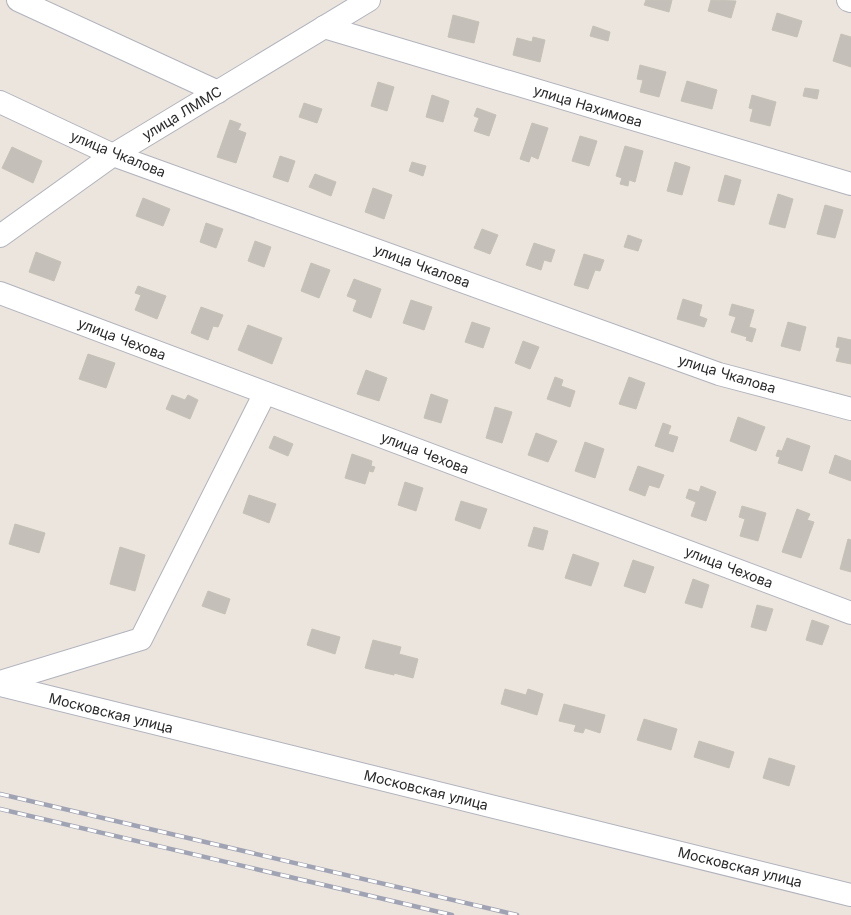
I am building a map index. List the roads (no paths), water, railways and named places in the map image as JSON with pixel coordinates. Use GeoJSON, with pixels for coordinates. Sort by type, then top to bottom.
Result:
{"type":"FeatureCollection","features":[{"type":"Feature","properties":{"kind":"street"},"geometry":{"type":"LineString","coordinates":[[18,0],[218,92]]}},
{"type":"Feature","properties":{"kind":"street","name":"улица ЛММС"},"geometry":{"type":"LineString","coordinates":[[0,236],[113,155],[369,0]]}},
{"type":"Feature","properties":{"kind":"street","name":"улица Нахимова"},"geometry":{"type":"LineString","coordinates":[[324,27],[851,184]]}},
{"type":"Feature","properties":{"kind":"street","name":"улица Чкалова"},"geometry":{"type":"LineString","coordinates":[[0,102],[113,155],[719,374],[851,409]]}},
{"type":"Feature","properties":{"kind":"street","name":"улица Чехова"},"geometry":{"type":"LineString","coordinates":[[0,293],[851,613]]}},
{"type":"Feature","properties":{"kind":"street"},"geometry":{"type":"LineString","coordinates":[[0,684],[141,639],[265,393]]}},
{"type":"Feature","properties":{"kind":"street","name":"Московская улица"},"geometry":{"type":"LineString","coordinates":[[0,684],[851,894]]}},
{"type":"Feature","properties":{"kind":"railway"},"geometry":{"type":"LineString","coordinates":[[0,794],[517,915]]}},
{"type":"Feature","properties":{"kind":"railway"},"geometry":{"type":"LineString","coordinates":[[0,809],[452,915]]}}]}
